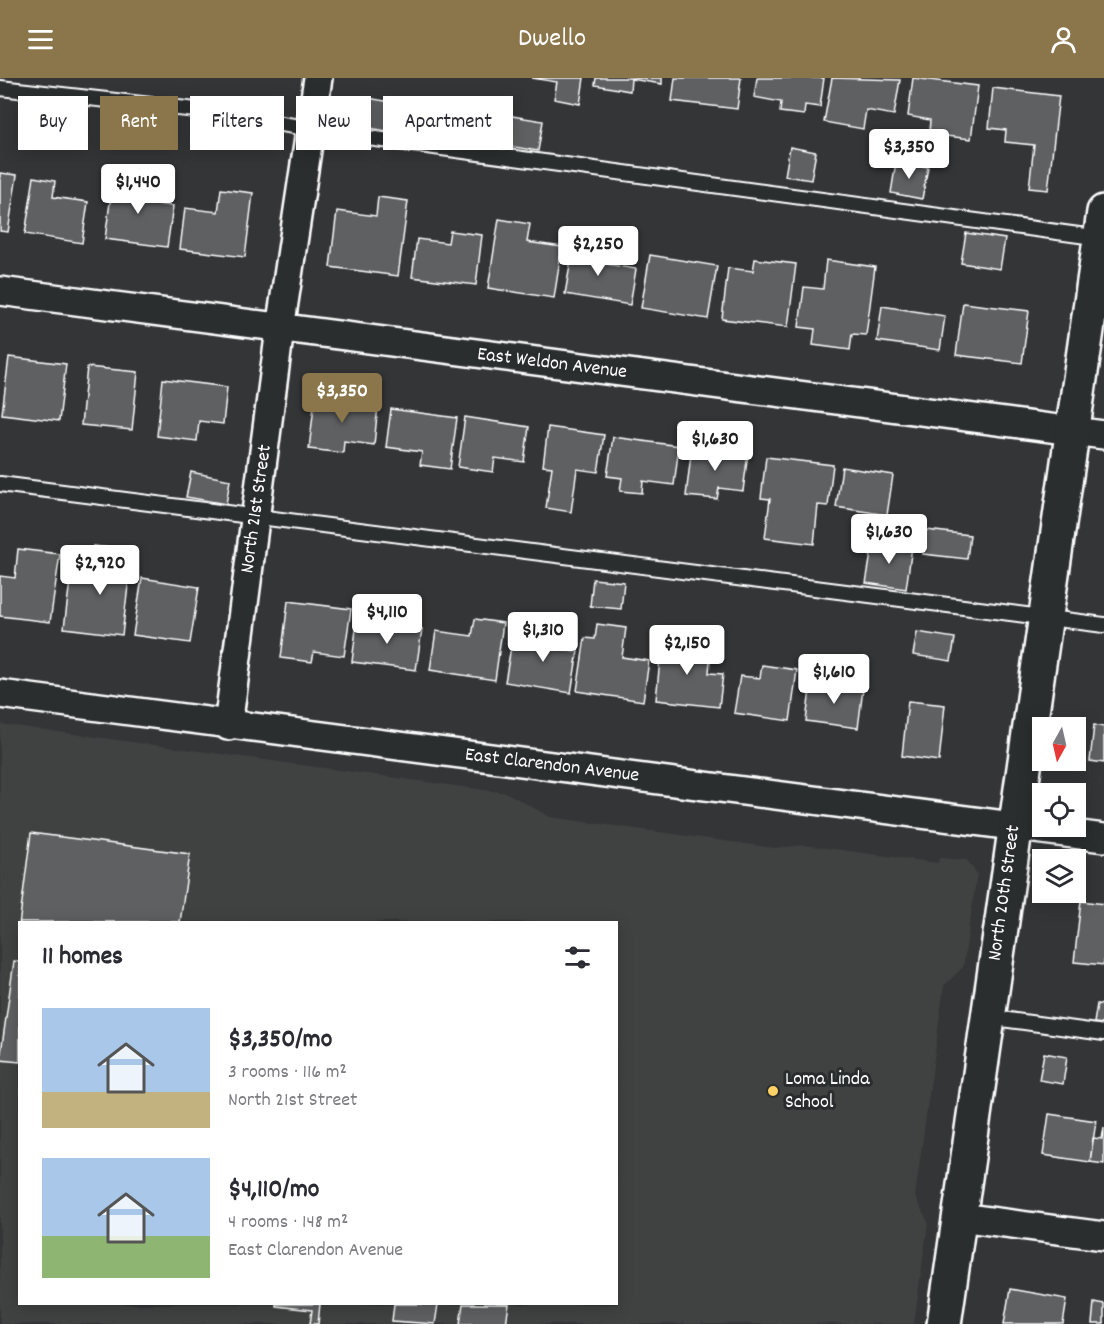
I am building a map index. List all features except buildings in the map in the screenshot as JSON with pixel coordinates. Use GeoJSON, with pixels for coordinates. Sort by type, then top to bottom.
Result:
{"type":"FeatureCollection","features":[{"type":"Feature","properties":{"kind":"street","name":"North 21st Street"},"geometry":{"type":"LineString","coordinates":[[315,96],[318,78]]}},
{"type":"Feature","properties":{"kind":"street","name":"North 21st Street"},"geometry":{"type":"LineString","coordinates":[[228,726],[280,329],[307,150]]}},
{"type":"Feature","properties":{"kind":"street","name":"North 20th Street"},"geometry":{"type":"LineString","coordinates":[[944,1324],[1071,430],[1103,229]]}},
{"type":"Feature","properties":{"kind":"street","name":"East Weldon Avenue"},"geometry":{"type":"LineString","coordinates":[[0,291],[1104,435]]}},
{"type":"Feature","properties":{"kind":"street","name":"East Clarendon Avenue"},"geometry":{"type":"LineString","coordinates":[[0,694],[228,726],[525,762],[1104,838]]}},
{"type":"Feature","properties":{"kind":"street"},"geometry":{"type":"LineString","coordinates":[[959,1217],[1104,1236]]}},
{"type":"Feature","properties":{"kind":"lane"},"geometry":{"type":"LineString","coordinates":[[0,88],[196,110],[296,125]]}},
{"type":"Feature","properties":{"kind":"lane"},"geometry":{"type":"LineString","coordinates":[[371,138],[1103,229]]}},
{"type":"Feature","properties":{"kind":"lane"},"geometry":{"type":"LineString","coordinates":[[0,484],[1104,625]]}},
{"type":"Feature","properties":{"kind":"lane"},"geometry":{"type":"LineString","coordinates":[[987,1017],[1104,1033]]}},
{"type":"Feature","properties":{"kind":"shaded area","name":"Loma Linda School"},"geometry":{"type":"Polygon","coordinates":[[[0,724],[507,793],[550,817],[774,848],[804,845],[938,863],[939,858],[967,860],[977,874],[963,967],[944,986],[915,1196],[928,1222],[914,1324],[0,1324],[0,724]]]}},
{"type":"Feature","properties":{"kind":"place","name":"Loma Linda School"},"geometry":{"type":"Point","coordinates":[773,1091]}}]}
